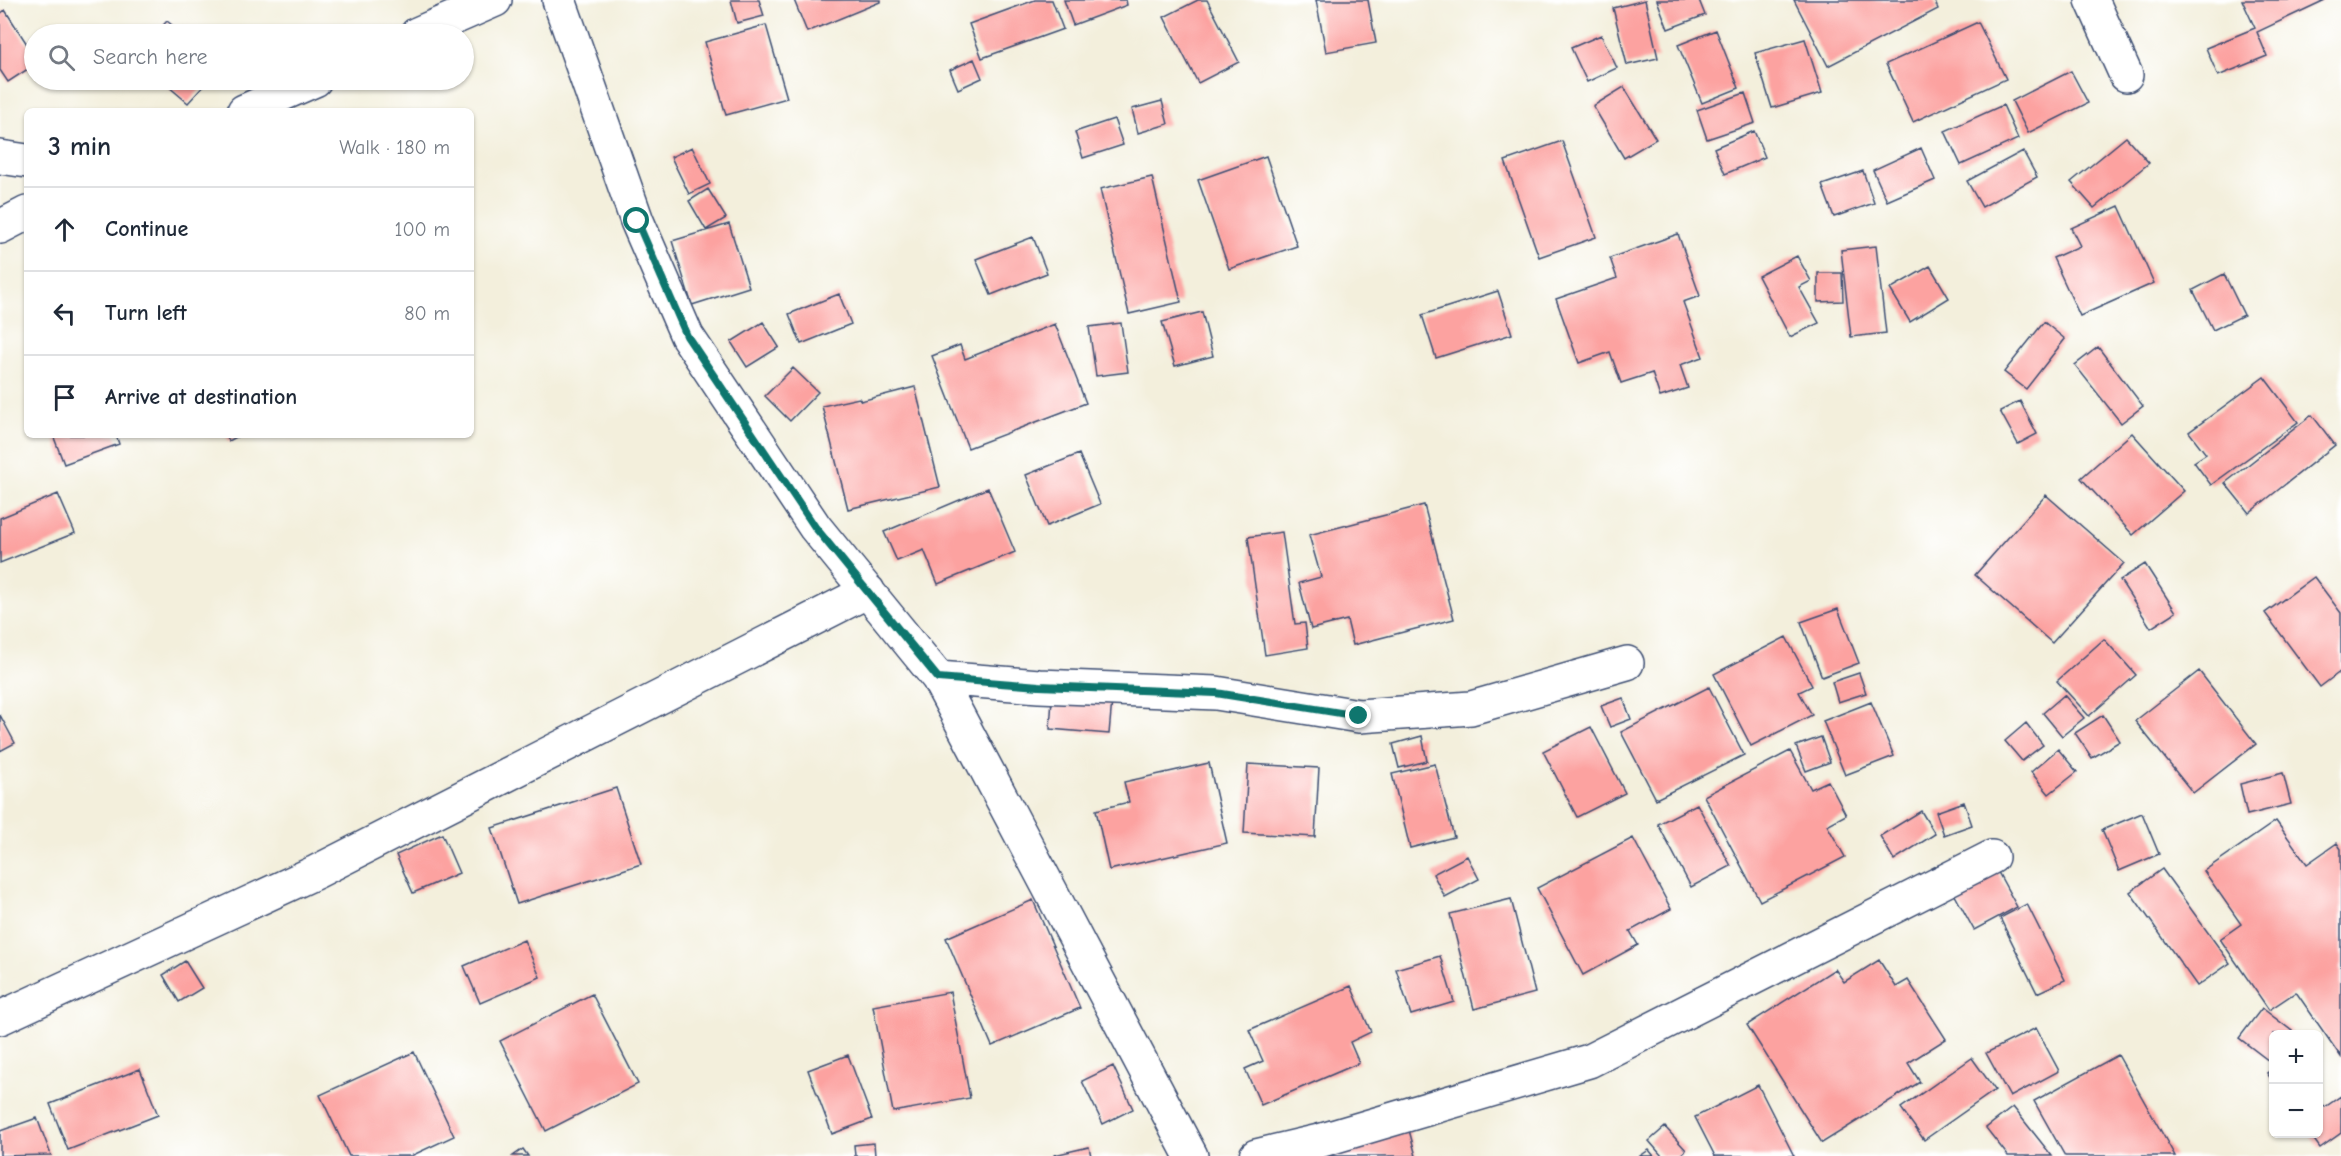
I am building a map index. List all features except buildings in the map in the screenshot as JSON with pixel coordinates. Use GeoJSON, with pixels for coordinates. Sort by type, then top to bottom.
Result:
{"type":"FeatureCollection","features":[{"type":"Feature","properties":{"kind":"street"},"geometry":{"type":"LineString","coordinates":[[440,24],[495,0]]}},
{"type":"Feature","properties":{"kind":"street"},"geometry":{"type":"LineString","coordinates":[[559,0],[637,221],[687,336],[815,527],[938,678],[1191,1156]]}},
{"type":"Feature","properties":{"kind":"street"},"geometry":{"type":"LineString","coordinates":[[2092,0],[2126,75]]}},
{"type":"Feature","properties":{"kind":"street"},"geometry":{"type":"LineString","coordinates":[[251,108],[292,90]]}},
{"type":"Feature","properties":{"kind":"street"},"geometry":{"type":"LineString","coordinates":[[0,157],[24,161]]}},
{"type":"Feature","properties":{"kind":"street"},"geometry":{"type":"LineString","coordinates":[[0,227],[24,215]]}},
{"type":"Feature","properties":{"kind":"street"},"geometry":{"type":"LineString","coordinates":[[0,1018],[315,872],[868,591]]}},
{"type":"Feature","properties":{"kind":"street"},"geometry":{"type":"LineString","coordinates":[[938,678],[1039,686],[1216,693],[1359,716],[1471,708],[1627,663]]}},
{"type":"Feature","properties":{"kind":"street"},"geometry":{"type":"LineString","coordinates":[[1256,1156],[1319,1141],[1589,1061],[1992,857]]}},
{"type":"Feature","properties":{"kind":"route"},"geometry":{"type":"LineString","coordinates":[[637,221],[687,336],[815,527],[938,678],[1039,686],[1216,693],[1359,716]]}}]}
